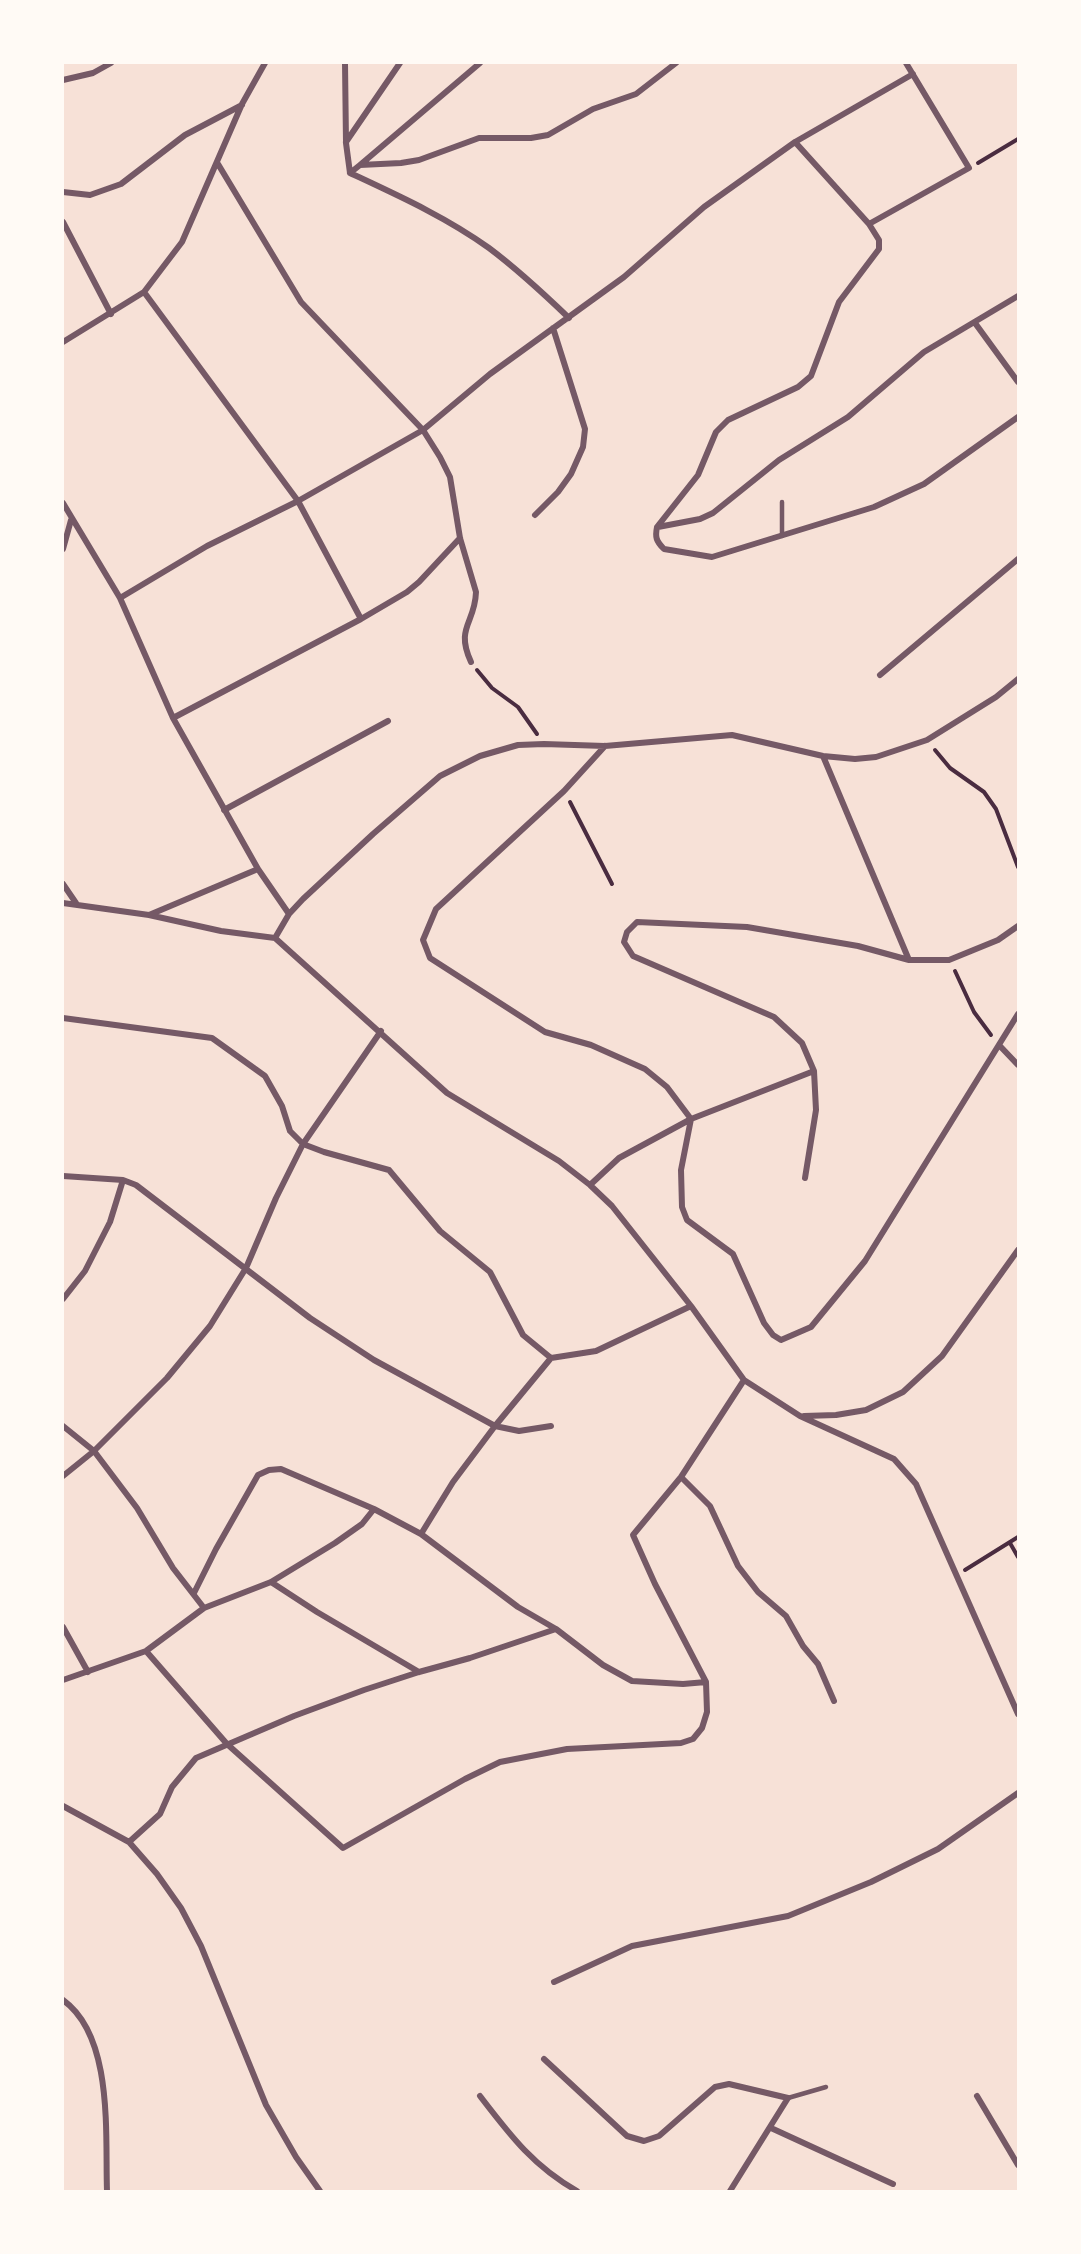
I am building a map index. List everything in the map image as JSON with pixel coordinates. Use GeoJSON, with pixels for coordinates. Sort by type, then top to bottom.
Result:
{"type":"FeatureCollection","features":[{"type":"Feature","properties":{"kind":"street"},"geometry":{"type":"LineString","coordinates":[[93,73],[98,63]]}},
{"type":"Feature","properties":{"kind":"street"},"geometry":{"type":"LineString","coordinates":[[63,80],[93,73],[111,63]]}},
{"type":"Feature","properties":{"kind":"street"},"geometry":{"type":"LineString","coordinates":[[63,342],[144,292],[182,242],[218,164],[242,104],[265,63]]}},
{"type":"Feature","properties":{"kind":"street"},"geometry":{"type":"LineString","coordinates":[[345,63],[346,143],[350,173]]}},
{"type":"Feature","properties":{"kind":"street"},"geometry":{"type":"LineString","coordinates":[[346,143],[400,63]]}},
{"type":"Feature","properties":{"kind":"street"},"geometry":{"type":"LineString","coordinates":[[350,173],[480,63]]}},
{"type":"Feature","properties":{"kind":"street"},"geometry":{"type":"LineString","coordinates":[[360,165],[419,160],[479,138],[531,138],[548,135],[593,109],[636,94],[676,63]]}},
{"type":"Feature","properties":{"kind":"street"},"geometry":{"type":"LineString","coordinates":[[870,224],[969,168],[906,63]]}},
{"type":"Feature","properties":{"kind":"street"},"geometry":{"type":"LineString","coordinates":[[120,598],[207,546],[298,501],[423,430],[490,374],[624,277],[704,207],[795,142],[913,74]]}},
{"type":"Feature","properties":{"kind":"street"},"geometry":{"type":"LineString","coordinates":[[63,192],[90,195],[121,184],[185,135],[242,104]]}},
{"type":"Feature","properties":{"kind":"street"},"geometry":{"type":"LineString","coordinates":[[795,142],[870,224],[879,240],[879,249],[839,302],[811,376],[798,387],[728,420],[716,432],[698,475],[657,527],[655,537],[664,549],[712,556],[874,507],[924,484],[1018,417]]}},
{"type":"Feature","properties":{"kind":"street"},"geometry":{"type":"LineString","coordinates":[[218,164],[301,302],[423,430],[450,477],[460,538],[476,592],[476,601],[464,634],[464,646],[471,662]]}},
{"type":"Feature","properties":{"kind":"street"},"geometry":{"type":"LineString","coordinates":[[350,173],[432,213],[488,247],[525,277],[569,318]]}},
{"type":"Feature","properties":{"kind":"street"},"geometry":{"type":"LineString","coordinates":[[63,222],[111,314]]}},
{"type":"Feature","properties":{"kind":"street"},"geometry":{"type":"LineString","coordinates":[[144,292],[298,501],[361,619]]}},
{"type":"Feature","properties":{"kind":"street"},"geometry":{"type":"LineString","coordinates":[[657,527],[700,519],[713,513],[779,460],[848,417],[924,352],[1018,296]]}},
{"type":"Feature","properties":{"kind":"street"},"geometry":{"type":"LineString","coordinates":[[975,323],[1018,382]]}},
{"type":"Feature","properties":{"kind":"street"},"geometry":{"type":"LineString","coordinates":[[535,515],[558,492],[571,474],[583,447],[585,429],[553,328]]}},
{"type":"Feature","properties":{"kind":"street"},"geometry":{"type":"LineString","coordinates":[[63,503],[71,520],[120,598],[173,718],[258,869],[289,914]]}},
{"type":"Feature","properties":{"kind":"street"},"geometry":{"type":"LineString","coordinates":[[63,549],[71,520]]}},
{"type":"Feature","properties":{"kind":"street"},"geometry":{"type":"LineString","coordinates":[[173,718],[361,619],[407,592],[460,538]]}},
{"type":"Feature","properties":{"kind":"street"},"geometry":{"type":"LineString","coordinates":[[880,675],[1018,559]]}},
{"type":"Feature","properties":{"kind":"street"},"geometry":{"type":"LineString","coordinates":[[275,938],[289,914],[303,899],[373,834],[440,776],[480,756],[518,746],[544,744],[605,746],[732,735],[824,756],[855,759],[876,758],[927,740],[996,697],[1018,679]]}},
{"type":"Feature","properties":{"kind":"street"},"geometry":{"type":"LineString","coordinates":[[224,810],[388,721]]}},
{"type":"Feature","properties":{"kind":"street"},"geometry":{"type":"LineString","coordinates":[[605,746],[564,791],[436,909],[423,940],[430,958],[545,1032],[591,1045],[645,1069],[667,1087],[692,1119]]}},
{"type":"Feature","properties":{"kind":"street"},"geometry":{"type":"LineString","coordinates":[[824,756],[909,960]]}},
{"type":"Feature","properties":{"kind":"street"},"geometry":{"type":"LineString","coordinates":[[149,915],[258,869]]}},
{"type":"Feature","properties":{"kind":"street"},"geometry":{"type":"LineString","coordinates":[[63,884],[76,903]]}},
{"type":"Feature","properties":{"kind":"street"},"geometry":{"type":"LineString","coordinates":[[63,903],[149,915],[220,931],[275,938],[381,1031],[447,1093],[559,1161],[590,1185],[612,1206],[691,1306],[744,1380],[800,1416],[894,1459],[916,1484],[1018,1714]]}},
{"type":"Feature","properties":{"kind":"street"},"geometry":{"type":"LineString","coordinates":[[805,1178],[816,1110],[814,1071],[801,1043],[774,1017],[633,956],[624,942],[627,932],[637,922],[747,927],[858,946],[909,960],[949,960],[998,940],[1018,926]]}},
{"type":"Feature","properties":{"kind":"street"},"geometry":{"type":"LineString","coordinates":[[692,1119],[681,1170],[682,1207],[687,1220],[733,1254],[764,1323],[773,1335],[782,1340],[811,1327],[865,1261],[1018,1014]]}},
{"type":"Feature","properties":{"kind":"street"},"geometry":{"type":"LineString","coordinates":[[63,1018],[212,1038],[265,1076],[282,1106],[290,1131],[303,1144],[389,1170],[440,1231],[490,1272],[523,1335],[551,1358]]}},
{"type":"Feature","properties":{"kind":"street"},"geometry":{"type":"LineString","coordinates":[[63,1476],[94,1451],[167,1378],[210,1326],[246,1269],[276,1198],[303,1144],[381,1031]]}},
{"type":"Feature","properties":{"kind":"street"},"geometry":{"type":"LineString","coordinates":[[999,1045],[1018,1065]]}},
{"type":"Feature","properties":{"kind":"street"},"geometry":{"type":"LineString","coordinates":[[590,1185],[619,1158],[692,1119],[814,1071]]}},
{"type":"Feature","properties":{"kind":"street"},"geometry":{"type":"LineString","coordinates":[[63,1176],[123,1180],[136,1185],[310,1318],[374,1360],[495,1426],[519,1431],[551,1426]]}},
{"type":"Feature","properties":{"kind":"street"},"geometry":{"type":"LineString","coordinates":[[63,1299],[85,1271],[111,1222],[123,1180]]}},
{"type":"Feature","properties":{"kind":"street"},"geometry":{"type":"LineString","coordinates":[[800,1416],[836,1415],[866,1410],[903,1392],[942,1356],[1018,1250]]}},
{"type":"Feature","properties":{"kind":"street"},"geometry":{"type":"LineString","coordinates":[[421,1534],[453,1482],[551,1358],[597,1351],[691,1306]]}},
{"type":"Feature","properties":{"kind":"street"},"geometry":{"type":"LineString","coordinates":[[146,1651],[227,1744],[343,1848],[465,1779],[500,1762],[567,1749],[681,1743],[693,1739],[702,1728],[707,1712],[705,1682],[633,1535],[681,1477],[744,1380]]}},
{"type":"Feature","properties":{"kind":"street"},"geometry":{"type":"LineString","coordinates":[[63,1426],[94,1451],[137,1508],[174,1568],[204,1608]]}},
{"type":"Feature","properties":{"kind":"street"},"geometry":{"type":"LineString","coordinates":[[194,1593],[258,1475],[269,1470],[281,1469],[374,1509],[421,1534],[518,1607],[556,1629],[603,1665],[632,1681],[705,1682]]}},
{"type":"Feature","properties":{"kind":"street"},"geometry":{"type":"LineString","coordinates":[[681,1477],[710,1506],[738,1566],[758,1592],[786,1616],[803,1646],[818,1664],[834,1701]]}},
{"type":"Feature","properties":{"kind":"street"},"geometry":{"type":"LineString","coordinates":[[63,1680],[146,1651],[204,1608],[271,1582],[362,1524],[374,1509]]}},
{"type":"Feature","properties":{"kind":"street"},"geometry":{"type":"LineString","coordinates":[[271,1582],[419,1672]]}},
{"type":"Feature","properties":{"kind":"street"},"geometry":{"type":"LineString","coordinates":[[63,1627],[88,1672]]}},
{"type":"Feature","properties":{"kind":"street"},"geometry":{"type":"LineString","coordinates":[[129,1842],[160,1814],[172,1787],[196,1758],[294,1716],[419,1672],[470,1658],[556,1629]]}},
{"type":"Feature","properties":{"kind":"street"},"geometry":{"type":"LineString","coordinates":[[554,1982],[632,1946],[788,1916],[872,1882],[938,1849],[1018,1793]]}},
{"type":"Feature","properties":{"kind":"street"},"geometry":{"type":"LineString","coordinates":[[63,1806],[129,1842],[157,1874],[181,1908],[201,1946],[266,2105],[318,2190]]}},
{"type":"Feature","properties":{"kind":"street"},"geometry":{"type":"LineString","coordinates":[[63,2000],[75,2008],[94,2043],[103,2081],[107,2191]]}},
{"type":"Feature","properties":{"kind":"street"},"geometry":{"type":"LineString","coordinates":[[544,2060],[627,2136],[644,2141],[659,2136],[715,2087],[729,2084],[788,2098],[730,2191]]}},
{"type":"Feature","properties":{"kind":"street"},"geometry":{"type":"LineString","coordinates":[[480,2096],[518,2146],[555,2178],[578,2191]]}},
{"type":"Feature","properties":{"kind":"street"},"geometry":{"type":"LineString","coordinates":[[977,2096],[1018,2164]]}},
{"type":"Feature","properties":{"kind":"street"},"geometry":{"type":"LineString","coordinates":[[771,2128],[893,2184]]}},
{"type":"Feature","properties":{"kind":"lane"},"geometry":{"type":"LineString","coordinates":[[782,502],[782,536]]}},
{"type":"Feature","properties":{"kind":"lane"},"geometry":{"type":"LineString","coordinates":[[788,2098],[826,2087]]}},
{"type":"Feature","properties":{"kind":"path"},"geometry":{"type":"LineString","coordinates":[[969,168],[1018,139]]}},
{"type":"Feature","properties":{"kind":"path"},"geometry":{"type":"LineString","coordinates":[[471,662],[492,688],[518,707],[544,744]]}},
{"type":"Feature","properties":{"kind":"path"},"geometry":{"type":"LineString","coordinates":[[927,740],[950,768],[984,792],[996,808],[1018,867]]}},
{"type":"Feature","properties":{"kind":"path"},"geometry":{"type":"LineString","coordinates":[[564,791],[612,884]]}},
{"type":"Feature","properties":{"kind":"path"},"geometry":{"type":"LineString","coordinates":[[949,960],[974,1012],[999,1045]]}},
{"type":"Feature","properties":{"kind":"path"},"geometry":{"type":"LineString","coordinates":[[956,1575],[1018,1538]]}},
{"type":"Feature","properties":{"kind":"path"},"geometry":{"type":"LineString","coordinates":[[1010,1543],[1018,1557]]}}]}
